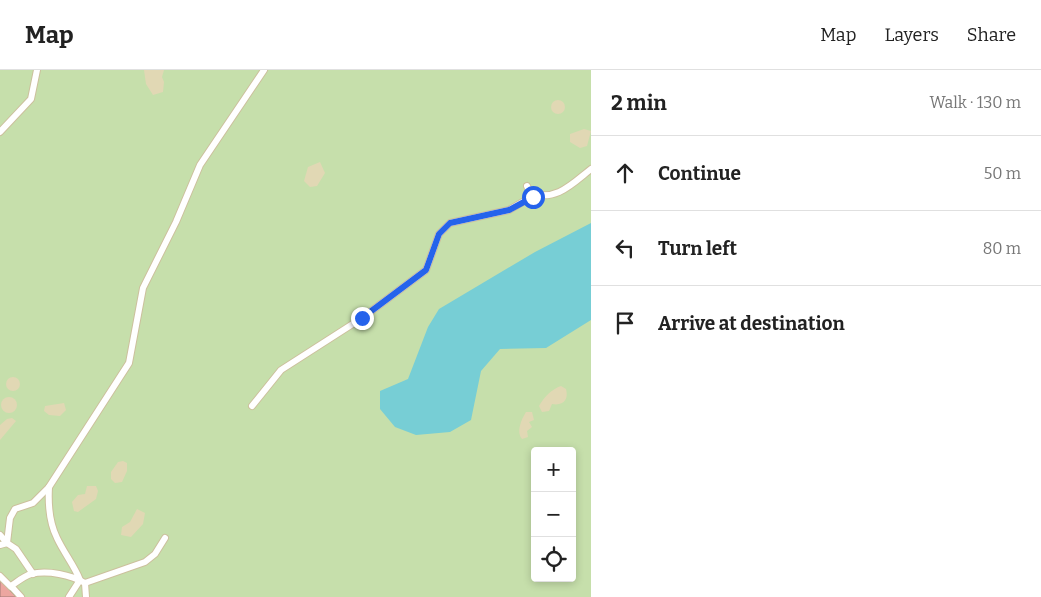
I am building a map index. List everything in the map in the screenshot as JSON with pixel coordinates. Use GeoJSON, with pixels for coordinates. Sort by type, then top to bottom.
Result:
{"type":"FeatureCollection","features":[{"type":"Feature","properties":{"kind":"lane"},"geometry":{"type":"LineString","coordinates":[[0,132],[31,99],[37,70]]}},
{"type":"Feature","properties":{"kind":"lane"},"geometry":{"type":"LineString","coordinates":[[3,544],[10,518],[15,509],[33,503],[48,487],[129,363],[143,288],[176,222],[200,165],[264,70]]}},
{"type":"Feature","properties":{"kind":"lane"},"geometry":{"type":"LineString","coordinates":[[252,406],[281,370],[362,318],[420,276],[426,270],[439,234],[450,223],[509,210],[526,200],[562,192],[591,169]]}},
{"type":"Feature","properties":{"kind":"lane"},"geometry":{"type":"LineString","coordinates":[[526,200],[529,190],[540,196]]}},
{"type":"Feature","properties":{"kind":"lane"},"geometry":{"type":"LineString","coordinates":[[48,487],[48,509],[57,538],[83,582],[86,597]]}},
{"type":"Feature","properties":{"kind":"lane"},"geometry":{"type":"LineString","coordinates":[[0,535],[3,544]]}},
{"type":"Feature","properties":{"kind":"lane"},"geometry":{"type":"LineString","coordinates":[[70,597],[83,582],[145,562],[156,554],[165,538]]}},
{"type":"Feature","properties":{"kind":"lane"},"geometry":{"type":"LineString","coordinates":[[3,544],[16,549],[33,574]]}},
{"type":"Feature","properties":{"kind":"lane"},"geometry":{"type":"LineString","coordinates":[[11,587],[33,574],[69,575],[83,582]]}},
{"type":"Feature","properties":{"kind":"lane"},"geometry":{"type":"LineString","coordinates":[[0,576],[21,597]]}},
{"type":"Feature","properties":{"kind":"green space"},"geometry":{"type":"Polygon","coordinates":[[[0,70],[591,70],[591,597],[0,597],[0,70]]]}},
{"type":"Feature","properties":{"kind":"sand"},"geometry":{"type":"Polygon","coordinates":[[[144,70],[164,70],[162,77],[164,82],[163,92],[153,95],[146,84],[144,70]]]}},
{"type":"Feature","properties":{"kind":"sand"},"geometry":{"type":"Polygon","coordinates":[[[555,100],[561,100],[565,107],[561,114],[555,114],[551,110],[551,104],[555,100]]]}},
{"type":"Feature","properties":{"kind":"sand"},"geometry":{"type":"Polygon","coordinates":[[[584,129],[591,131],[587,146],[580,148],[570,142],[570,134],[584,129]]]}},
{"type":"Feature","properties":{"kind":"sand"},"geometry":{"type":"Polygon","coordinates":[[[320,162],[325,173],[317,186],[310,187],[304,181],[308,167],[320,162]]]}},
{"type":"Feature","properties":{"kind":"sand"},"geometry":{"type":"Polygon","coordinates":[[[10,377],[16,377],[20,384],[16,391],[10,391],[6,387],[6,381],[10,377]]]}},
{"type":"Feature","properties":{"kind":"sand"},"geometry":{"type":"Polygon","coordinates":[[[561,386],[566,389],[566,399],[562,403],[552,404],[549,411],[542,412],[539,406],[543,400],[551,391],[561,386]]]}},
{"type":"Feature","properties":{"kind":"sand"},"geometry":{"type":"Polygon","coordinates":[[[6,397],[12,397],[17,402],[15,411],[6,413],[1,408],[1,402],[6,397]]]}},
{"type":"Feature","properties":{"kind":"sand"},"geometry":{"type":"Polygon","coordinates":[[[64,403],[66,410],[60,416],[49,415],[44,411],[45,406],[64,403]]]}},
{"type":"Feature","properties":{"kind":"sand"},"geometry":{"type":"Polygon","coordinates":[[[526,412],[532,412],[534,420],[529,422],[532,427],[527,431],[528,437],[522,439],[519,429],[526,412]]]}},
{"type":"Feature","properties":{"kind":"sand"},"geometry":{"type":"Polygon","coordinates":[[[12,418],[16,421],[0,440],[0,425],[7,419],[12,418]]]}},
{"type":"Feature","properties":{"kind":"sand"},"geometry":{"type":"Polygon","coordinates":[[[123,461],[127,463],[127,471],[122,482],[115,483],[111,479],[111,472],[118,462],[123,461]]]}},
{"type":"Feature","properties":{"kind":"sand"},"geometry":{"type":"Polygon","coordinates":[[[87,486],[96,486],[98,491],[96,499],[78,512],[74,511],[72,502],[78,495],[85,494],[87,486]]]}},
{"type":"Feature","properties":{"kind":"sand"},"geometry":{"type":"Polygon","coordinates":[[[137,509],[145,513],[143,524],[131,537],[121,535],[122,527],[130,522],[137,509]]]}},
{"type":"Feature","properties":{"kind":"water"},"geometry":{"type":"Polygon","coordinates":[[[591,223],[591,320],[546,348],[500,349],[481,371],[471,420],[450,432],[416,435],[395,427],[380,409],[380,391],[408,379],[428,327],[439,309],[535,252],[591,223]]]}},
{"type":"Feature","properties":{"kind":"building"},"geometry":{"type":"Polygon","coordinates":[[[0,580],[16,597],[0,597],[0,580]]]}},
{"type":"Feature","properties":{"kind":"route"},"geometry":{"type":"LineString","coordinates":[[362,318],[414,282],[426,270],[439,234],[450,223],[470,217],[509,210],[533,197]]}}]}
